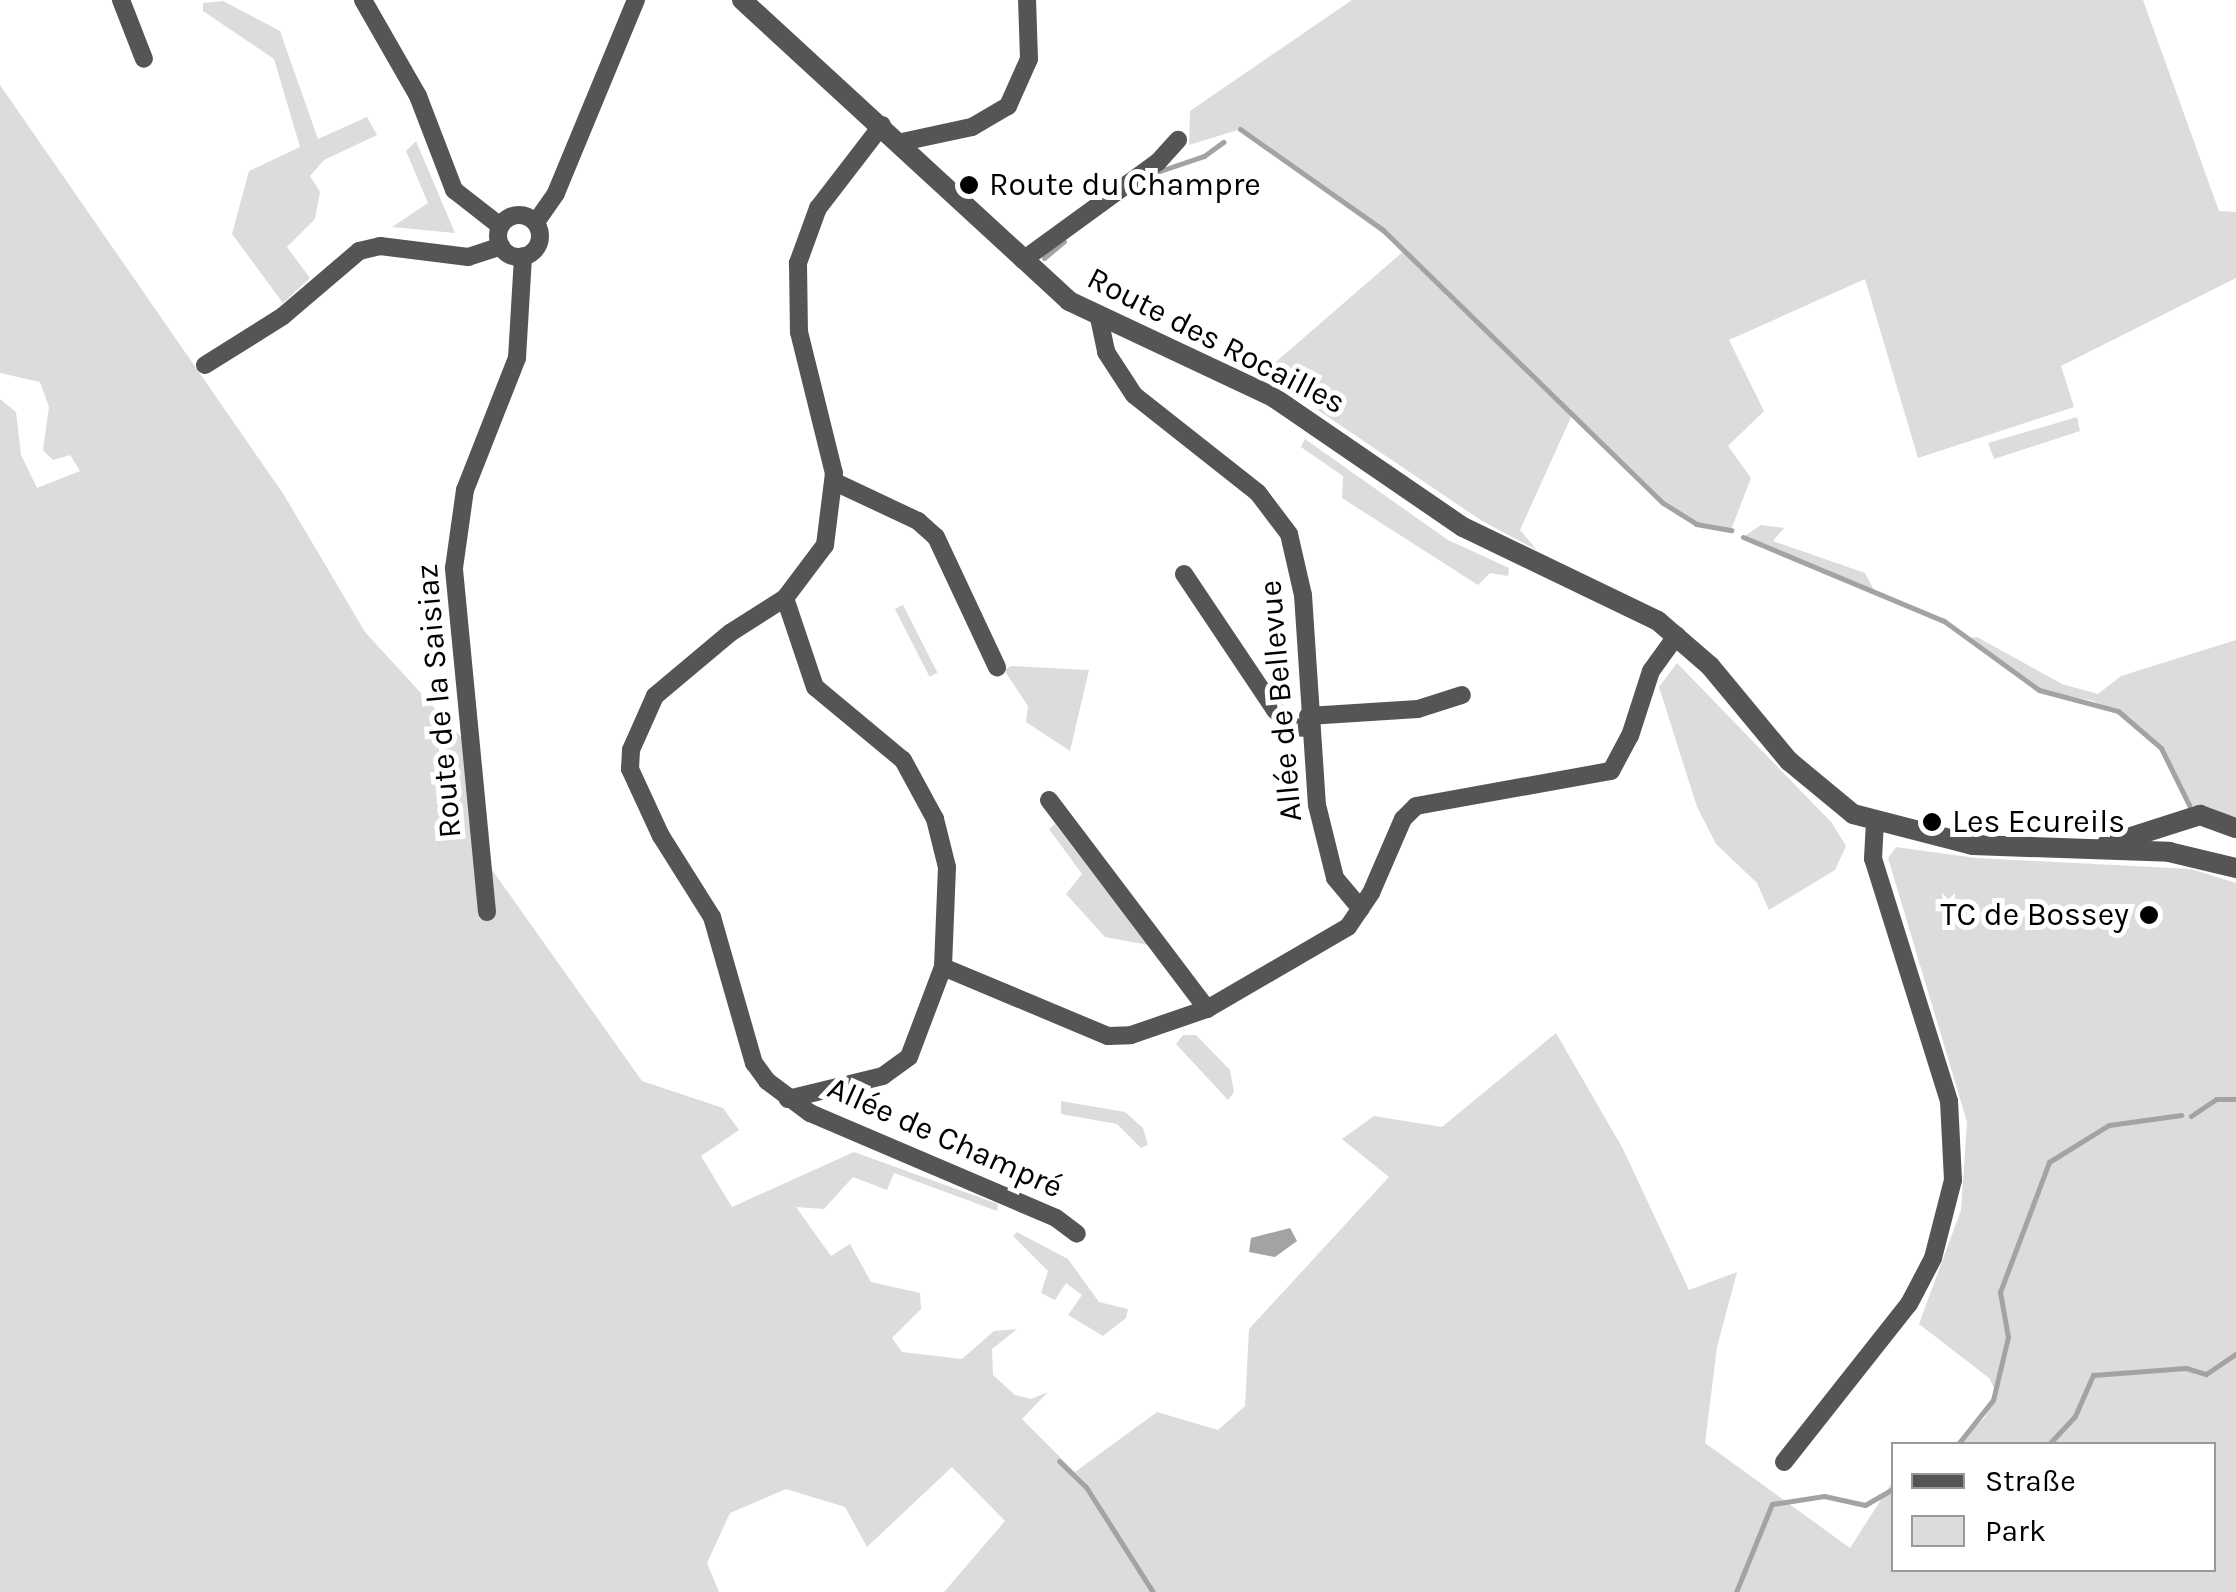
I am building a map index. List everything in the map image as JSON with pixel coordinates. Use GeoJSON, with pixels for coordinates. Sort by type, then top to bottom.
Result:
{"type":"FeatureCollection","features":[{"type":"Feature","properties":{"kind":"street"},"geometry":{"type":"LineString","coordinates":[[120,0],[144,59]]}},
{"type":"Feature","properties":{"kind":"street"},"geometry":{"type":"LineString","coordinates":[[363,0],[418,96],[454,190],[473,211],[500,226]]}},
{"type":"Feature","properties":{"kind":"street"},"geometry":{"type":"LineString","coordinates":[[205,365],[283,316],[360,251],[380,246],[468,257],[501,246],[523,256],[539,243],[536,222],[556,193],[636,0]]}},
{"type":"Feature","properties":{"kind":"street","name":"Route des Rocailles"},"geometry":{"type":"LineString","coordinates":[[742,0],[902,142],[1023,260],[1099,318],[1273,397],[1463,527],[1609,592],[1677,635],[1831,801],[1874,823]]}},
{"type":"Feature","properties":{"kind":"street"},"geometry":{"type":"LineString","coordinates":[[902,142],[972,126],[1008,106],[1029,60],[1027,0]]}},
{"type":"Feature","properties":{"kind":"street"},"geometry":{"type":"LineString","coordinates":[[788,1099],[862,1084],[899,1068],[918,1040],[944,966],[948,867],[935,820],[896,752],[815,686],[785,598],[824,545],[835,482],[799,332],[798,263],[818,208],[882,125]]}},
{"type":"Feature","properties":{"kind":"street"},"geometry":{"type":"LineString","coordinates":[[1023,260],[1158,162],[1178,140]]}},
{"type":"Feature","properties":{"kind":"street"},"geometry":{"type":"LineString","coordinates":[[500,226],[517,214],[536,222]]}},
{"type":"Feature","properties":{"kind":"street"},"geometry":{"type":"LineString","coordinates":[[500,226],[501,246]]}},
{"type":"Feature","properties":{"kind":"street","name":"Route de la Saisiaz"},"geometry":{"type":"LineString","coordinates":[[487,912],[454,572],[465,490],[514,370],[523,256]]}},
{"type":"Feature","properties":{"kind":"street","name":"Allée de Bellevue"},"geometry":{"type":"LineString","coordinates":[[1099,318],[1106,352],[1134,394],[1258,493],[1289,534],[1303,596],[1308,722],[1330,866],[1362,909]]}},
{"type":"Feature","properties":{"kind":"street"},"geometry":{"type":"LineString","coordinates":[[835,482],[931,532],[997,666]]}},
{"type":"Feature","properties":{"kind":"street"},"geometry":{"type":"LineString","coordinates":[[1184,574],[1275,710],[1290,725],[1418,709],[1462,696]]}},
{"type":"Feature","properties":{"kind":"street","name":"Allée de Champré"},"geometry":{"type":"LineString","coordinates":[[785,598],[666,684],[646,710],[629,761],[661,836],[712,917],[754,1062],[788,1099],[849,1132],[1056,1218],[1077,1234]]}},
{"type":"Feature","properties":{"kind":"street"},"geometry":{"type":"LineString","coordinates":[[944,966],[1108,1036],[1131,1036],[1207,1009],[1334,940],[1362,909],[1403,819],[1416,806],[1611,771],[1624,753],[1651,671],[1677,635]]}},
{"type":"Feature","properties":{"kind":"street"},"geometry":{"type":"LineString","coordinates":[[1049,800],[1207,1009]]}},
{"type":"Feature","properties":{"kind":"street"},"geometry":{"type":"LineString","coordinates":[[2099,847],[2200,815],[2236,828]]}},
{"type":"Feature","properties":{"kind":"street"},"geometry":{"type":"LineString","coordinates":[[1784,1462],[1909,1304],[1933,1258],[1953,1180],[1949,1101],[1873,859],[1874,823],[1973,845],[2099,847],[2196,855],[2236,868]]}},
{"type":"Feature","properties":{"kind":"green space"},"geometry":{"type":"Polygon","coordinates":[[[1352,0],[2143,0],[2219,211],[2236,212],[2236,278],[2061,366],[2074,407],[1918,458],[1865,279],[1729,340],[1764,411],[1728,446],[1751,478],[1731,530],[1696,524],[1663,503],[1572,415],[1520,530],[1537,550],[1482,521],[1263,373],[1405,250],[1241,129],[1189,145],[1190,111],[1352,0]]]}},
{"type":"Feature","properties":{"kind":"green space"},"geometry":{"type":"Polygon","coordinates":[[[223,1],[280,31],[318,139],[367,117],[377,135],[324,160],[310,176],[320,192],[315,219],[287,247],[310,278],[283,303],[232,234],[249,171],[300,147],[274,59],[203,11],[203,3],[223,1]]]}},
{"type":"Feature","properties":{"kind":"green space"},"geometry":{"type":"Polygon","coordinates":[[[0,85],[284,495],[365,632],[463,739],[490,867],[642,1081],[723,1108],[739,1130],[701,1156],[732,1207],[854,1152],[998,1204],[997,1211],[894,1173],[887,1190],[853,1177],[824,1209],[796,1207],[831,1256],[850,1244],[871,1282],[920,1293],[921,1309],[892,1338],[902,1352],[962,1359],[994,1331],[1017,1329],[992,1349],[993,1375],[1015,1395],[1031,1399],[1048,1392],[1022,1419],[1075,1472],[1157,1412],[1218,1430],[1245,1406],[1249,1329],[1389,1177],[1342,1139],[1374,1116],[1442,1127],[1556,1033],[1623,1149],[1689,1290],[1737,1272],[1717,1347],[1705,1443],[1850,1548],[1891,1484],[1891,1572],[2216,1572],[2216,1442],[1960,1442],[1985,1417],[1996,1392],[1989,1378],[1919,1324],[1961,1210],[1967,1122],[1888,858],[1896,847],[1976,858],[2191,869],[2236,883],[2236,1592],[944,1592],[1005,1521],[952,1467],[867,1547],[845,1507],[786,1489],[730,1513],[707,1563],[719,1592],[0,1592],[0,399],[16,412],[21,455],[37,488],[80,471],[70,455],[53,460],[43,450],[49,407],[40,382],[0,373],[0,85]]]}},
{"type":"Feature","properties":{"kind":"green space"},"geometry":{"type":"Polygon","coordinates":[[[416,141],[455,233],[392,227],[428,203],[406,151],[416,141]]]}},
{"type":"Feature","properties":{"kind":"green space"},"geometry":{"type":"Polygon","coordinates":[[[2077,417],[2080,431],[1994,459],[1988,443],[2077,417]]]}},
{"type":"Feature","properties":{"kind":"green space"},"geometry":{"type":"Polygon","coordinates":[[[1305,439],[1448,540],[1509,568],[1508,576],[1490,573],[1478,585],[1342,498],[1343,476],[1301,447],[1305,439]]]}},
{"type":"Feature","properties":{"kind":"green space"},"geometry":{"type":"Polygon","coordinates":[[[1761,525],[1784,528],[1773,541],[1865,573],[1877,596],[1743,537],[1761,525]]]}},
{"type":"Feature","properties":{"kind":"green space"},"geometry":{"type":"Polygon","coordinates":[[[903,605],[938,673],[929,677],[895,609],[903,605]]]}},
{"type":"Feature","properties":{"kind":"green space"},"geometry":{"type":"Polygon","coordinates":[[[1977,637],[2062,684],[2098,694],[2121,676],[2236,640],[2236,817],[2189,805],[2169,760],[2131,719],[2093,701],[2039,690],[1967,638],[1977,637]]]}},
{"type":"Feature","properties":{"kind":"green space"},"geometry":{"type":"Polygon","coordinates":[[[1677,663],[1832,823],[1846,846],[1835,870],[1769,910],[1757,883],[1716,844],[1697,807],[1659,687],[1677,663]]]}},
{"type":"Feature","properties":{"kind":"green space"},"geometry":{"type":"Polygon","coordinates":[[[1011,666],[1089,670],[1070,751],[1026,722],[1028,706],[1004,670],[1011,666]]]}},
{"type":"Feature","properties":{"kind":"green space"},"geometry":{"type":"Polygon","coordinates":[[[1055,824],[1148,945],[1105,937],[1066,894],[1082,874],[1049,829],[1055,824]]]}},
{"type":"Feature","properties":{"kind":"green space"},"geometry":{"type":"Polygon","coordinates":[[[1183,1035],[1196,1035],[1230,1070],[1234,1092],[1228,1100],[1176,1044],[1183,1035]]]}},
{"type":"Feature","properties":{"kind":"green space"},"geometry":{"type":"Polygon","coordinates":[[[1061,1101],[1125,1112],[1143,1128],[1148,1145],[1141,1148],[1117,1124],[1061,1114],[1061,1101]]]}},
{"type":"Feature","properties":{"kind":"green space"},"geometry":{"type":"Polygon","coordinates":[[[1017,1232],[1068,1259],[1099,1302],[1128,1309],[1126,1318],[1103,1336],[1068,1315],[1082,1295],[1066,1283],[1055,1300],[1041,1293],[1048,1271],[1013,1236],[1017,1232]]]}},
{"type":"Feature","properties":{"kind":"shaded area"},"geometry":{"type":"Polygon","coordinates":[[[1290,1228],[1297,1241],[1275,1257],[1249,1252],[1251,1238],[1290,1228]]]}},
{"type":"Feature","properties":{"kind":"waterway"},"geometry":{"type":"LineString","coordinates":[[1240,129],[1383,230],[1663,503],[1696,524],[1731,530]]}},
{"type":"Feature","properties":{"kind":"waterway"},"geometry":{"type":"LineString","coordinates":[[1154,173],[1204,156],[1223,142]]}},
{"type":"Feature","properties":{"kind":"waterway"},"geometry":{"type":"LineString","coordinates":[[1044,258],[1064,241]]}},
{"type":"Feature","properties":{"kind":"waterway"},"geometry":{"type":"LineString","coordinates":[[1743,537],[1944,621],[2039,690],[2118,711],[2161,748],[2189,805]]}},
{"type":"Feature","properties":{"kind":"waterway"},"geometry":{"type":"LineString","coordinates":[[2191,1116],[2216,1099],[2236,1099]]}},
{"type":"Feature","properties":{"kind":"waterway"},"geometry":{"type":"LineString","coordinates":[[1960,1442],[1993,1400],[2008,1337],[2000,1292],[2049,1162],[2109,1125],[2181,1115]]}},
{"type":"Feature","properties":{"kind":"waterway"},"geometry":{"type":"LineString","coordinates":[[2051,1442],[2075,1416],[2093,1375],[2186,1368],[2206,1374],[2236,1354]]}},
{"type":"Feature","properties":{"kind":"waterway"},"geometry":{"type":"LineString","coordinates":[[1059,1461],[1086,1487],[1153,1592]]}},
{"type":"Feature","properties":{"kind":"waterway"},"geometry":{"type":"LineString","coordinates":[[1736,1592],[1772,1504],[1824,1496],[1865,1505],[1891,1490]]}},
{"type":"Feature","properties":{"kind":"place","name":"Route du Champre"},"geometry":{"type":"Point","coordinates":[969,185]}},
{"type":"Feature","properties":{"kind":"place","name":"Les Ecureils"},"geometry":{"type":"Point","coordinates":[1932,822]}},
{"type":"Feature","properties":{"kind":"place","name":"TC de Bossey"},"geometry":{"type":"Point","coordinates":[2149,915]}}]}
